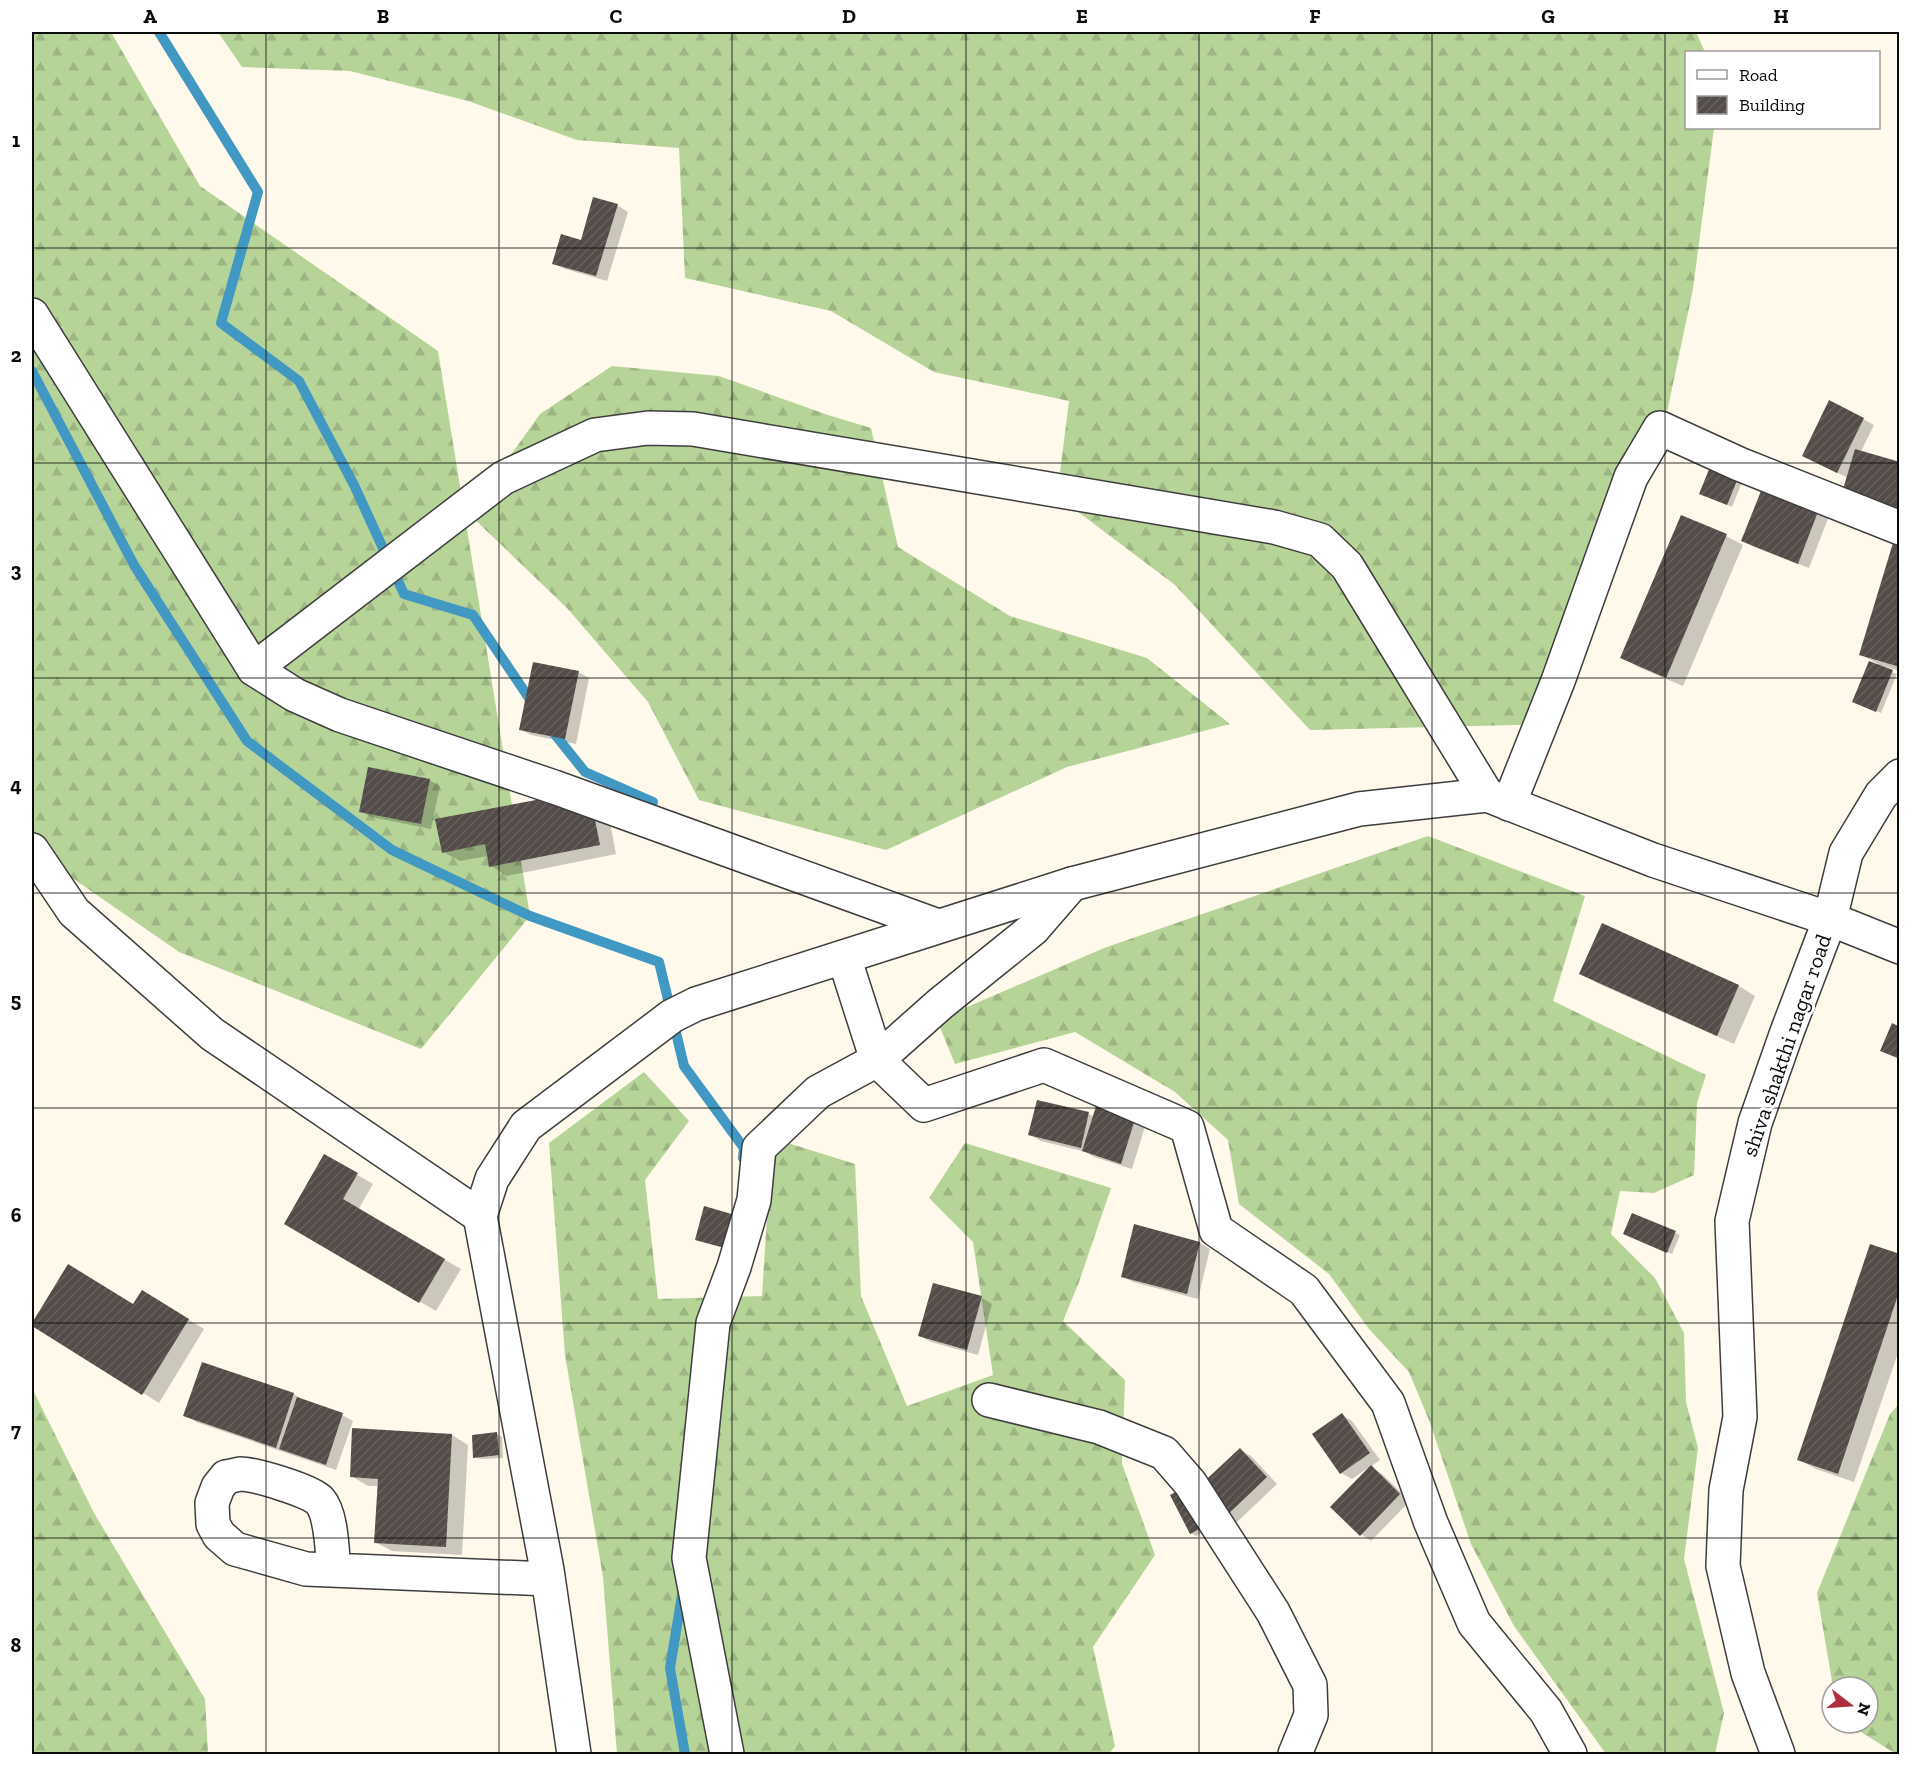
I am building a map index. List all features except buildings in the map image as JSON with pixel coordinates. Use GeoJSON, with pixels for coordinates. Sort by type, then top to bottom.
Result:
{"type":"FeatureCollection","features":[{"type":"Feature","properties":{"kind":"street"},"geometry":{"type":"LineString","coordinates":[[32,315],[254,669],[295,695],[340,715],[543,783],[938,926]]}},
{"type":"Feature","properties":{"kind":"street"},"geometry":{"type":"LineString","coordinates":[[254,669],[503,478],[595,435],[648,428],[693,429],[1274,527],[1320,540],[1347,566],[1498,800]]}},
{"type":"Feature","properties":{"kind":"street"},"geometry":{"type":"LineString","coordinates":[[1498,800],[1558,681],[1631,477],[1660,428],[1739,464],[1899,528]]}},
{"type":"Feature","properties":{"kind":"street","name":"shiva shakthi nagar road"},"geometry":{"type":"LineString","coordinates":[[1778,1755],[1748,1673],[1723,1566],[1726,1490],[1740,1417],[1732,1221],[1755,1123],[1830,919],[1846,853],[1881,795],[1899,776]]}},
{"type":"Feature","properties":{"kind":"street"},"geometry":{"type":"LineString","coordinates":[[574,1755],[548,1579],[480,1216],[492,1179],[525,1126],[672,1016],[696,1004],[1072,884],[1359,809],[1498,800],[1653,860],[1830,919],[1899,947]]}},
{"type":"Feature","properties":{"kind":"street"},"geometry":{"type":"LineString","coordinates":[[32,850],[74,912],[212,1034],[480,1216]]}},
{"type":"Feature","properties":{"kind":"street"},"geometry":{"type":"LineString","coordinates":[[727,1755],[689,1558],[713,1323],[734,1267],[754,1200],[759,1148],[818,1092],[878,1060],[940,1004],[1033,928],[1072,884]]}},
{"type":"Feature","properties":{"kind":"street"},"geometry":{"type":"LineString","coordinates":[[844,957],[878,1060],[924,1105],[1044,1065],[1187,1127],[1216,1230],[1304,1290],[1388,1403],[1431,1523],[1474,1623],[1546,1712],[1570,1755]]}},
{"type":"Feature","properties":{"kind":"street"},"geometry":{"type":"LineString","coordinates":[[988,1400],[1099,1427],[1164,1453],[1184,1475],[1273,1612],[1310,1685],[1311,1715],[1295,1755]]}},
{"type":"Feature","properties":{"kind":"street"},"geometry":{"type":"LineString","coordinates":[[334,1570],[548,1579]]}},
{"type":"Feature","properties":{"kind":"street"},"geometry":{"type":"LineString","coordinates":[[1545,1755],[1546,1712]]}},
{"type":"Feature","properties":{"kind":"green space"},"geometry":{"type":"Polygon","coordinates":[[[32,32],[111,32],[200,186],[438,351],[530,916],[421,1049],[179,952],[32,850],[32,32]]]}},
{"type":"Feature","properties":{"kind":"green space"},"geometry":{"type":"Polygon","coordinates":[[[218,32],[1696,32],[1705,51],[1685,51],[1685,129],[1714,129],[1693,289],[1655,469],[1603,582],[1554,724],[1310,730],[1175,585],[1057,496],[1069,401],[934,372],[831,311],[685,278],[679,148],[577,140],[468,101],[350,71],[242,67],[218,32]]]}},
{"type":"Feature","properties":{"kind":"green space"},"geometry":{"type":"Polygon","coordinates":[[[612,366],[719,376],[871,428],[898,547],[1010,616],[1147,658],[1230,724],[1067,767],[886,850],[699,800],[648,702],[567,608],[469,514],[540,414],[612,366]]]}},
{"type":"Feature","properties":{"kind":"green space"},"geometry":{"type":"Polygon","coordinates":[[[1428,836],[1585,896],[1553,1001],[1706,1075],[1697,1103],[1694,1175],[1654,1193],[1620,1191],[1611,1234],[1655,1278],[1684,1333],[1686,1402],[1698,1448],[1684,1559],[1724,1713],[1715,1754],[1606,1754],[1514,1626],[1471,1544],[1429,1420],[1409,1372],[1369,1329],[1329,1274],[1239,1204],[1228,1140],[1175,1092],[1075,1032],[955,1064],[937,1020],[1104,948],[1428,836]]]}},
{"type":"Feature","properties":{"kind":"green space"},"geometry":{"type":"Polygon","coordinates":[[[644,1072],[689,1121],[645,1180],[658,1299],[762,1296],[772,1138],[855,1164],[861,1296],[907,1406],[993,1375],[973,1242],[929,1198],[965,1143],[1111,1188],[1079,1282],[1063,1321],[1125,1380],[1122,1464],[1155,1555],[1093,1647],[1115,1746],[1109,1754],[617,1754],[603,1577],[565,1355],[549,1143],[644,1072]]]}},
{"type":"Feature","properties":{"kind":"green space"},"geometry":{"type":"Polygon","coordinates":[[[32,1388],[94,1513],[205,1699],[208,1754],[32,1754],[32,1388]]]}},
{"type":"Feature","properties":{"kind":"green space"},"geometry":{"type":"Polygon","coordinates":[[[1899,1404],[1900,1754],[1896,1754],[1866,1735],[1880,1735],[1880,1675],[1831,1675],[1817,1593],[1890,1414],[1899,1404]]]}},
{"type":"Feature","properties":{"kind":"waterway"},"geometry":{"type":"LineString","coordinates":[[159,32],[258,192],[221,323],[299,381],[354,485],[404,594],[473,615],[533,704]]}},
{"type":"Feature","properties":{"kind":"waterway"},"geometry":{"type":"LineString","coordinates":[[32,371],[134,565],[247,741],[392,850],[530,916],[659,962],[684,1066],[744,1148],[743,1158]]}},
{"type":"Feature","properties":{"kind":"waterway"},"geometry":{"type":"LineString","coordinates":[[549,727],[585,772],[653,802]]}},
{"type":"Feature","properties":{"kind":"waterway"},"geometry":{"type":"LineString","coordinates":[[683,1589],[670,1668],[685,1754]]}}]}
